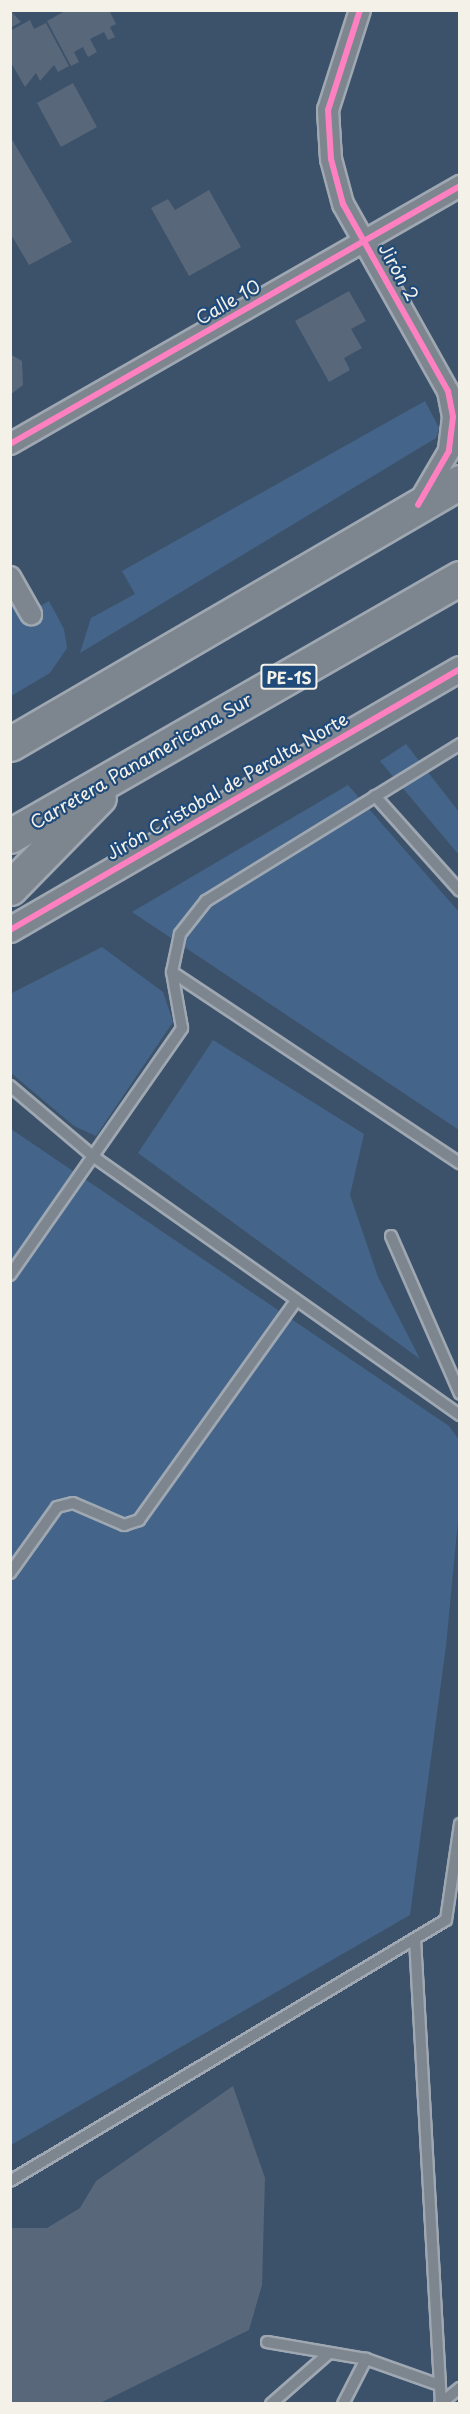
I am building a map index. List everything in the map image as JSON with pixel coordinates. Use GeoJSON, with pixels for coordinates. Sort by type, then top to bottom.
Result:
{"type":"FeatureCollection","features":[{"type":"Feature","properties":{"kind":"highway"},"geometry":{"type":"LineString","coordinates":[[13,742],[459,482]]}},
{"type":"Feature","properties":{"kind":"highway","name":"Carretera Panamericana Sur"},"geometry":{"type":"LineString","coordinates":[[10,836],[459,578]]}},
{"type":"Feature","properties":{"kind":"highway"},"geometry":{"type":"LineString","coordinates":[[10,888],[118,775]]}},
{"type":"Feature","properties":{"kind":"street","name":"Jirón 2"},"geometry":{"type":"LineString","coordinates":[[360,10],[328,110],[331,159],[343,204],[448,391],[453,417],[449,451],[418,505]]}},
{"type":"Feature","properties":{"kind":"street","name":"Calle 10"},"geometry":{"type":"LineString","coordinates":[[10,444],[459,186]]}},
{"type":"Feature","properties":{"kind":"street"},"geometry":{"type":"LineString","coordinates":[[10,577],[32,614]]}},
{"type":"Feature","properties":{"kind":"street","name":"Jirón Cristobal de Peralta Norte"},"geometry":{"type":"LineString","coordinates":[[10,930],[459,669]]}},
{"type":"Feature","properties":{"kind":"lane"},"geometry":{"type":"LineString","coordinates":[[10,1275],[182,1028],[172,972],[180,934],[206,901],[459,744]]}},
{"type":"Feature","properties":{"kind":"lane"},"geometry":{"type":"LineString","coordinates":[[375,796],[459,891]]}},
{"type":"Feature","properties":{"kind":"lane"},"geometry":{"type":"LineString","coordinates":[[172,972],[459,1163]]}},
{"type":"Feature","properties":{"kind":"lane"},"geometry":{"type":"LineString","coordinates":[[10,1086],[94,1157],[459,1415]]}},
{"type":"Feature","properties":{"kind":"lane"},"geometry":{"type":"LineString","coordinates":[[391,1236],[459,1394]]}},
{"type":"Feature","properties":{"kind":"lane"},"geometry":{"type":"LineString","coordinates":[[10,1573],[57,1507],[73,1503],[124,1525],[139,1520],[296,1301]]}},
{"type":"Feature","properties":{"kind":"lane"},"geometry":{"type":"LineString","coordinates":[[10,2181],[446,1920],[459,1824]]}},
{"type":"Feature","properties":{"kind":"lane"},"geometry":{"type":"LineString","coordinates":[[415,1939],[440,2403]]}},
{"type":"Feature","properties":{"kind":"lane"},"geometry":{"type":"LineString","coordinates":[[267,2342],[366,2359],[439,2385]]}},
{"type":"Feature","properties":{"kind":"lane"},"geometry":{"type":"LineString","coordinates":[[271,2403],[329,2353]]}},
{"type":"Feature","properties":{"kind":"lane"},"geometry":{"type":"LineString","coordinates":[[342,2403],[366,2359]]}},
{"type":"Feature","properties":{"kind":"lane"},"geometry":{"type":"LineString","coordinates":[[440,2403],[459,2388]]}},
{"type":"Feature","properties":{"kind":"shaded area"},"geometry":{"type":"Polygon","coordinates":[[[425,401],[439,428],[436,438],[80,653],[91,618],[135,594],[122,571],[425,401]]]}},
{"type":"Feature","properties":{"kind":"shaded area"},"geometry":{"type":"Polygon","coordinates":[[[10,593],[24,615],[49,601],[64,629],[67,648],[50,673],[11,696],[10,593]]]}},
{"type":"Feature","properties":{"kind":"shaded area"},"geometry":{"type":"Polygon","coordinates":[[[406,744],[459,812],[459,855],[380,761],[406,744]]]}},
{"type":"Feature","properties":{"kind":"shaded area"},"geometry":{"type":"Polygon","coordinates":[[[348,785],[459,912],[459,1130],[132,912],[348,785]]]}},
{"type":"Feature","properties":{"kind":"shaded area"},"geometry":{"type":"Polygon","coordinates":[[[102,947],[163,992],[173,1022],[96,1136],[74,1126],[11,1073],[10,994],[102,947]]]}},
{"type":"Feature","properties":{"kind":"shaded area"},"geometry":{"type":"Polygon","coordinates":[[[213,1040],[364,1134],[350,1195],[378,1277],[420,1359],[138,1153],[213,1040]]]}},
{"type":"Feature","properties":{"kind":"shaded area"},"geometry":{"type":"Polygon","coordinates":[[[11,1129],[449,1426],[460,1441],[459,1510],[446,1646],[410,1915],[11,2145],[11,1129]]]}},
{"type":"Feature","properties":{"kind":"building"},"geometry":{"type":"Polygon","coordinates":[[[10,10],[21,22],[10,28],[10,10]]]}},
{"type":"Feature","properties":{"kind":"building"},"geometry":{"type":"Polygon","coordinates":[[[67,10],[109,10],[116,24],[110,27],[115,37],[108,40],[104,32],[90,39],[97,52],[88,57],[83,47],[74,52],[79,62],[71,66],[47,21],[67,10]]]}},
{"type":"Feature","properties":{"kind":"building"},"geometry":{"type":"Polygon","coordinates":[[[30,20],[34,29],[46,23],[69,66],[58,72],[54,65],[40,81],[36,73],[25,87],[10,61],[10,31],[30,20]]]}},
{"type":"Feature","properties":{"kind":"building"},"geometry":{"type":"Polygon","coordinates":[[[73,83],[97,127],[61,147],[37,103],[73,83]]]}},
{"type":"Feature","properties":{"kind":"building"},"geometry":{"type":"Polygon","coordinates":[[[10,136],[72,242],[29,265],[10,233],[10,136]]]}},
{"type":"Feature","properties":{"kind":"building"},"geometry":{"type":"Polygon","coordinates":[[[209,190],[241,247],[189,276],[151,208],[168,199],[175,210],[209,190]]]}},
{"type":"Feature","properties":{"kind":"building"},"geometry":{"type":"Polygon","coordinates":[[[349,291],[366,321],[351,329],[362,348],[344,358],[350,370],[329,382],[295,321],[349,291]]]}},
{"type":"Feature","properties":{"kind":"building"},"geometry":{"type":"Polygon","coordinates":[[[10,354],[22,361],[23,385],[10,395],[10,354]]]}},
{"type":"Feature","properties":{"kind":"building"},"geometry":{"type":"Polygon","coordinates":[[[233,2086],[265,2178],[262,2285],[249,2330],[98,2404],[10,2404],[10,2228],[47,2228],[80,2208],[96,2181],[233,2086]]]}},
{"type":"Feature","properties":{"kind":"cycle path"},"geometry":{"type":"LineString","coordinates":[[360,10],[328,110],[331,159],[343,204],[448,391],[453,417],[449,451],[418,505]]}},
{"type":"Feature","properties":{"kind":"cycle path"},"geometry":{"type":"LineString","coordinates":[[10,444],[460,186]]}},
{"type":"Feature","properties":{"kind":"cycle path"},"geometry":{"type":"LineString","coordinates":[[10,930],[460,669]]}}]}
